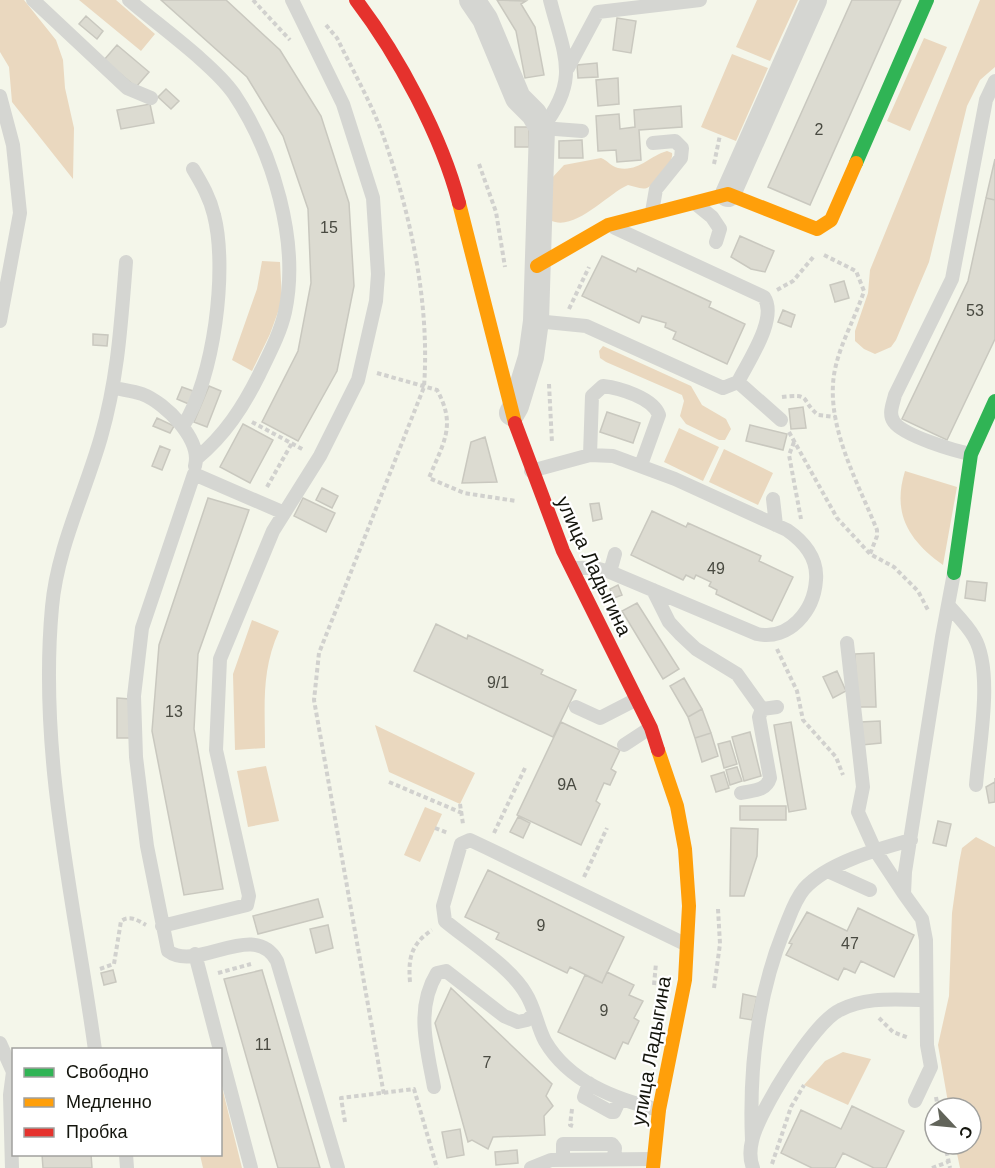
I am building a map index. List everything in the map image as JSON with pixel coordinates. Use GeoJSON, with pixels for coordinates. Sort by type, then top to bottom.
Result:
{"type":"FeatureCollection","features":[{"type":"Feature","properties":{"kind":"street","name":"улица Ладыгина"},"geometry":{"type":"LineString","coordinates":[[356,0],[412,90],[450,170],[512,413],[531,471],[571,568],[651,728],[671,781],[682,827],[688,888],[687,945],[685,980],[650,1165]]}},
{"type":"Feature","properties":{"kind":"street"},"geometry":{"type":"LineString","coordinates":[[472,0],[501,54],[518,98],[534,114],[542,128],[536,321],[531,357],[512,413]]}},
{"type":"Feature","properties":{"kind":"street"},"geometry":{"type":"LineString","coordinates":[[728,194],[814,0]]}},
{"type":"Feature","properties":{"kind":"street"},"geometry":{"type":"LineString","coordinates":[[537,266],[608,225],[728,194],[751,201],[810,228],[817,229],[831,220],[927,0]]}},
{"type":"Feature","properties":{"kind":"street"},"geometry":{"type":"LineString","coordinates":[[954,573],[971,454],[995,401]]}},
{"type":"Feature","properties":{"kind":"lane"},"geometry":{"type":"LineString","coordinates":[[33,0],[127,88],[151,98]]}},
{"type":"Feature","properties":{"kind":"lane"},"geometry":{"type":"LineString","coordinates":[[129,0],[229,87],[262,145],[279,193],[289,250],[285,311],[275,342],[237,414],[215,443],[197,458]]}},
{"type":"Feature","properties":{"kind":"lane"},"geometry":{"type":"LineString","coordinates":[[163,930],[247,905],[249,896],[216,750],[220,659],[282,512],[320,456],[358,380],[376,302],[378,274],[373,198],[343,104],[292,0]]}},
{"type":"Feature","properties":{"kind":"lane"},"geometry":{"type":"LineString","coordinates":[[550,0],[568,68]]}},
{"type":"Feature","properties":{"kind":"lane"},"geometry":{"type":"LineString","coordinates":[[582,130],[542,128],[564,93],[568,68],[597,6],[700,0]]}},
{"type":"Feature","properties":{"kind":"lane"},"geometry":{"type":"LineString","coordinates":[[971,454],[952,451],[900,428],[893,422],[891,411],[895,395],[952,279],[986,100],[995,81]]}},
{"type":"Feature","properties":{"kind":"lane"},"geometry":{"type":"LineString","coordinates":[[0,96],[13,145],[20,213],[0,321]]}},
{"type":"Feature","properties":{"kind":"lane"},"geometry":{"type":"LineString","coordinates":[[652,212],[656,189],[681,158],[682,148],[675,141],[653,143]]}},
{"type":"Feature","properties":{"kind":"lane"},"geometry":{"type":"LineString","coordinates":[[183,426],[196,403],[206,372],[213,332],[219,249],[215,216],[208,195],[193,169]]}},
{"type":"Feature","properties":{"kind":"lane"},"geometry":{"type":"LineString","coordinates":[[693,202],[716,223],[720,234],[716,242]]}},
{"type":"Feature","properties":{"kind":"lane"},"geometry":{"type":"LineString","coordinates":[[536,321],[586,326],[723,388],[738,382],[767,324],[770,312],[764,297],[608,225]]}},
{"type":"Feature","properties":{"kind":"lane"},"geometry":{"type":"LineString","coordinates":[[95,1048],[58,822],[48,697],[52,605],[64,548],[115,388],[126,262]]}},
{"type":"Feature","properties":{"kind":"lane"},"geometry":{"type":"LineString","coordinates":[[738,382],[781,420]]}},
{"type":"Feature","properties":{"kind":"lane"},"geometry":{"type":"LineString","coordinates":[[590,455],[592,396],[603,386],[610,387],[647,401],[657,408],[659,415],[641,465]]}},
{"type":"Feature","properties":{"kind":"lane"},"geometry":{"type":"LineString","coordinates":[[115,388],[150,398],[183,426],[197,458],[194,474],[142,628],[134,696],[136,757],[147,846],[168,951],[174,955],[195,954],[246,944],[264,946],[272,952],[277,961],[338,1168]]}},
{"type":"Feature","properties":{"kind":"lane"},"geometry":{"type":"LineString","coordinates":[[531,471],[590,455],[613,456],[641,465],[776,525],[803,542],[809,553],[816,580],[808,606],[799,619],[789,631],[772,638],[756,634],[610,572],[595,568],[571,568]]}},
{"type":"Feature","properties":{"kind":"lane"},"geometry":{"type":"LineString","coordinates":[[194,474],[282,512]]}},
{"type":"Feature","properties":{"kind":"lane"},"geometry":{"type":"LineString","coordinates":[[773,499],[776,525]]}},
{"type":"Feature","properties":{"kind":"lane"},"geometry":{"type":"LineString","coordinates":[[610,572],[615,554]]}},
{"type":"Feature","properties":{"kind":"lane"},"geometry":{"type":"LineString","coordinates":[[904,894],[942,637],[954,573]]}},
{"type":"Feature","properties":{"kind":"lane"},"geometry":{"type":"LineString","coordinates":[[653,590],[669,622],[696,649],[737,674],[762,709]]}},
{"type":"Feature","properties":{"kind":"lane"},"geometry":{"type":"LineString","coordinates":[[948,605],[975,638],[983,666],[983,704],[976,784]]}},
{"type":"Feature","properties":{"kind":"lane"},"geometry":{"type":"LineString","coordinates":[[847,643],[863,787],[858,812],[875,850],[904,894],[918,909],[925,929],[926,1000],[931,1067],[915,1101]]}},
{"type":"Feature","properties":{"kind":"lane"},"geometry":{"type":"LineString","coordinates":[[576,707],[600,718],[637,699]]}},
{"type":"Feature","properties":{"kind":"lane"},"geometry":{"type":"LineString","coordinates":[[762,709],[777,707]]}},
{"type":"Feature","properties":{"kind":"lane"},"geometry":{"type":"LineString","coordinates":[[741,793],[764,789],[770,778],[759,724],[762,709]]}},
{"type":"Feature","properties":{"kind":"lane"},"geometry":{"type":"LineString","coordinates":[[624,745],[651,728]]}},
{"type":"Feature","properties":{"kind":"lane"},"geometry":{"type":"LineString","coordinates":[[659,1110],[620,1099],[571,1073],[546,1041],[526,994],[510,974],[445,921],[443,906],[461,844],[466,840],[488,848],[687,945]]}},
{"type":"Feature","properties":{"kind":"lane"},"geometry":{"type":"LineString","coordinates":[[753,1168],[752,1059],[776,951],[796,901],[805,888],[828,871],[875,850],[911,840]]}},
{"type":"Feature","properties":{"kind":"lane"},"geometry":{"type":"LineString","coordinates":[[828,871],[870,890]]}},
{"type":"Feature","properties":{"kind":"lane"},"geometry":{"type":"LineString","coordinates":[[195,954],[219,1048]]}},
{"type":"Feature","properties":{"kind":"lane"},"geometry":{"type":"LineString","coordinates":[[434,1087],[423,1024],[426,999],[437,972],[446,971],[511,1020],[526,1020],[534,1014]]}},
{"type":"Feature","properties":{"kind":"lane"},"geometry":{"type":"LineString","coordinates":[[752,1141],[762,1116],[778,1088],[814,1033],[837,1011],[867,1000],[926,1000]]}},
{"type":"Feature","properties":{"kind":"lane"},"geometry":{"type":"LineString","coordinates":[[0,1043],[12,1070]]}},
{"type":"Feature","properties":{"kind":"lane"},"geometry":{"type":"LineString","coordinates":[[222,1058],[251,1168]]}},
{"type":"Feature","properties":{"kind":"lane"},"geometry":{"type":"LineString","coordinates":[[12,1080],[10,1095],[12,1168]]}},
{"type":"Feature","properties":{"kind":"lane"},"geometry":{"type":"LineString","coordinates":[[590,1083],[584,1097],[612,1113],[620,1099]]}},
{"type":"Feature","properties":{"kind":"lane"},"geometry":{"type":"LineString","coordinates":[[599,1106],[606,1092]]}},
{"type":"Feature","properties":{"kind":"lane"},"geometry":{"type":"LineString","coordinates":[[563,1159],[563,1144],[612,1144],[615,1148],[614,1158]]}},
{"type":"Feature","properties":{"kind":"lane"},"geometry":{"type":"LineString","coordinates":[[582,1144],[583,1158]]}},
{"type":"Feature","properties":{"kind":"lane"},"geometry":{"type":"LineString","coordinates":[[531,1168],[551,1160],[583,1158],[614,1158],[650,1165]]}},
{"type":"Feature","properties":{"kind":"path"},"geometry":{"type":"LineString","coordinates":[[253,0],[295,48]]}},
{"type":"Feature","properties":{"kind":"path"},"geometry":{"type":"LineString","coordinates":[[793,281],[817,252],[856,271],[864,291],[836,366],[833,401],[841,440],[877,530],[870,554]]}},
{"type":"Feature","properties":{"kind":"path"},"geometry":{"type":"LineString","coordinates":[[380,373],[437,390],[446,405],[449,419],[448,432],[429,478],[464,493],[516,501]]}},
{"type":"Feature","properties":{"kind":"path"},"geometry":{"type":"LineString","coordinates":[[384,1095],[314,700],[320,653],[424,387]]}},
{"type":"Feature","properties":{"kind":"path"},"geometry":{"type":"LineString","coordinates":[[760,400],[798,395],[807,399],[818,415],[836,417]]}},
{"type":"Feature","properties":{"kind":"path"},"geometry":{"type":"LineString","coordinates":[[237,414],[307,451]]}},
{"type":"Feature","properties":{"kind":"path"},"geometry":{"type":"LineString","coordinates":[[781,420],[795,441],[826,503],[870,554],[894,567],[918,591],[942,637]]}},
{"type":"Feature","properties":{"kind":"path"},"geometry":{"type":"LineString","coordinates":[[795,441],[789,455],[803,542]]}},
{"type":"Feature","properties":{"kind":"path"},"geometry":{"type":"LineString","coordinates":[[301,461],[312,442]]}},
{"type":"Feature","properties":{"kind":"path"},"geometry":{"type":"LineString","coordinates":[[269,483],[292,443]]}},
{"type":"Feature","properties":{"kind":"path"},"geometry":{"type":"LineString","coordinates":[[772,638],[797,691],[802,720],[836,757],[845,779]]}},
{"type":"Feature","properties":{"kind":"path"},"geometry":{"type":"LineString","coordinates":[[496,829],[525,768]]}},
{"type":"Feature","properties":{"kind":"path"},"geometry":{"type":"LineString","coordinates":[[388,782],[462,813]]}},
{"type":"Feature","properties":{"kind":"path"},"geometry":{"type":"LineString","coordinates":[[577,891],[607,828]]}},
{"type":"Feature","properties":{"kind":"path"},"geometry":{"type":"LineString","coordinates":[[82,972],[108,968],[114,964],[119,927],[126,918],[163,930]]}},
{"type":"Feature","properties":{"kind":"path"},"geometry":{"type":"LineString","coordinates":[[410,982],[408,966],[411,951],[423,936],[445,921]]}},
{"type":"Feature","properties":{"kind":"path"},"geometry":{"type":"LineString","coordinates":[[653,994],[660,932]]}},
{"type":"Feature","properties":{"kind":"path"},"geometry":{"type":"LineString","coordinates":[[772,1168],[771,1161],[790,1107],[804,1085]]}},
{"type":"Feature","properties":{"kind":"path"},"geometry":{"type":"LineString","coordinates":[[345,1125],[341,1098],[384,1095],[414,1089],[436,1168]]}},
{"type":"Feature","properties":{"kind":"path"},"geometry":{"type":"LineString","coordinates":[[947,1156],[950,1168]]}},
{"type":"Feature","properties":{"kind":"path"},"geometry":{"type":"LineString","coordinates":[[932,1168],[948,1162]]}},
{"type":"Feature","properties":{"kind":"shaded area"},"geometry":{"type":"Polygon","coordinates":[[[0,0],[24,0],[56,40],[63,60],[65,88],[74,128],[73,179],[12,102],[9,67],[0,52],[0,0]]]}},
{"type":"Feature","properties":{"kind":"shaded area"},"geometry":{"type":"Polygon","coordinates":[[[79,0],[116,0],[155,34],[141,51],[79,0]]]}},
{"type":"Feature","properties":{"kind":"shaded area"},"geometry":{"type":"Polygon","coordinates":[[[757,0],[798,0],[770,61],[736,47],[757,0]]]}},
{"type":"Feature","properties":{"kind":"shaded area"},"geometry":{"type":"Polygon","coordinates":[[[980,0],[995,0],[995,67],[980,80],[967,106],[929,262],[896,340],[891,347],[875,354],[864,349],[855,341],[855,331],[868,293],[870,270],[980,0]]]}},
{"type":"Feature","properties":{"kind":"shaded area"},"geometry":{"type":"Polygon","coordinates":[[[924,38],[947,47],[910,131],[887,121],[924,38]]]}},
{"type":"Feature","properties":{"kind":"shaded area"},"geometry":{"type":"Polygon","coordinates":[[[732,54],[768,68],[736,141],[701,127],[732,54]]]}},
{"type":"Feature","properties":{"kind":"shaded area"},"geometry":{"type":"Polygon","coordinates":[[[667,151],[672,153],[670,162],[651,186],[642,189],[628,185],[580,217],[559,223],[550,220],[551,179],[564,165],[601,158],[616,167],[625,169],[638,166],[667,151]]]}},
{"type":"Feature","properties":{"kind":"shaded area"},"geometry":{"type":"Polygon","coordinates":[[[262,261],[280,262],[282,301],[270,334],[252,371],[232,360],[257,289],[262,261]]]}},
{"type":"Feature","properties":{"kind":"shaded area"},"geometry":{"type":"Polygon","coordinates":[[[603,346],[691,386],[702,405],[726,419],[731,429],[725,440],[719,440],[686,424],[680,416],[684,401],[682,395],[600,358],[599,351],[603,346]]]}},
{"type":"Feature","properties":{"kind":"shaded area"},"geometry":{"type":"Polygon","coordinates":[[[679,428],[719,447],[703,481],[664,462],[679,428]]]}},
{"type":"Feature","properties":{"kind":"shaded area"},"geometry":{"type":"Polygon","coordinates":[[[724,449],[773,473],[758,505],[709,482],[724,449]]]}},
{"type":"Feature","properties":{"kind":"shaded area"},"geometry":{"type":"Polygon","coordinates":[[[905,471],[957,487],[943,565],[920,546],[906,524],[901,500],[901,486],[905,471]]]}},
{"type":"Feature","properties":{"kind":"shaded area"},"geometry":{"type":"Polygon","coordinates":[[[252,620],[279,631],[269,660],[267,674],[265,748],[235,750],[233,674],[252,620]]]}},
{"type":"Feature","properties":{"kind":"shaded area"},"geometry":{"type":"Polygon","coordinates":[[[375,725],[475,773],[460,804],[389,772],[375,725]]]}},
{"type":"Feature","properties":{"kind":"shaded area"},"geometry":{"type":"Polygon","coordinates":[[[266,766],[279,821],[248,827],[237,771],[266,766]]]}},
{"type":"Feature","properties":{"kind":"shaded area"},"geometry":{"type":"Polygon","coordinates":[[[425,807],[442,814],[420,862],[404,855],[425,807]]]}},
{"type":"Feature","properties":{"kind":"shaded area"},"geometry":{"type":"Polygon","coordinates":[[[976,837],[995,847],[995,1168],[960,1168],[958,1156],[983,1156],[983,1096],[947,1096],[938,1045],[949,996],[952,913],[962,848],[976,837]]]}},
{"type":"Feature","properties":{"kind":"shaded area"},"geometry":{"type":"Polygon","coordinates":[[[843,1052],[871,1059],[848,1105],[804,1085],[825,1061],[843,1052]]]}},
{"type":"Feature","properties":{"kind":"shaded area"},"geometry":{"type":"Polygon","coordinates":[[[222,1087],[242,1168],[203,1168],[200,1156],[222,1156],[222,1087]]]}},
{"type":"Feature","properties":{"kind":"building"},"geometry":{"type":"Polygon","coordinates":[[[161,0],[226,0],[280,50],[321,116],[349,203],[354,286],[337,371],[298,441],[262,422],[298,351],[311,283],[308,209],[283,136],[247,77],[161,0]]]}},
{"type":"Feature","properties":{"kind":"building"},"geometry":{"type":"Polygon","coordinates":[[[497,0],[526,1],[521,4],[535,27],[544,75],[525,78],[516,31],[497,0]]]}},
{"type":"Feature","properties":{"kind":"building"},"geometry":{"type":"Polygon","coordinates":[[[852,0],[901,0],[810,205],[768,187],[852,0]]]}},
{"type":"Feature","properties":{"kind":"building"},"geometry":{"type":"Polygon","coordinates":[[[86,16],[103,31],[97,39],[79,24],[86,16]]]}},
{"type":"Feature","properties":{"kind":"building"},"geometry":{"type":"Polygon","coordinates":[[[617,18],[636,21],[631,53],[613,50],[617,18]]]}},
{"type":"Feature","properties":{"kind":"building"},"geometry":{"type":"Polygon","coordinates":[[[117,45],[149,72],[136,87],[104,60],[117,45]]]}},
{"type":"Feature","properties":{"kind":"building"},"geometry":{"type":"Polygon","coordinates":[[[597,63],[598,77],[578,78],[577,65],[597,63]]]}},
{"type":"Feature","properties":{"kind":"building"},"geometry":{"type":"Polygon","coordinates":[[[618,78],[619,104],[598,106],[596,80],[618,78]]]}},
{"type":"Feature","properties":{"kind":"building"},"geometry":{"type":"Polygon","coordinates":[[[166,89],[179,101],[171,109],[158,97],[166,89]]]}},
{"type":"Feature","properties":{"kind":"building"},"geometry":{"type":"Polygon","coordinates":[[[150,104],[154,123],[121,129],[117,110],[150,104]]]}},
{"type":"Feature","properties":{"kind":"building"},"geometry":{"type":"Polygon","coordinates":[[[681,106],[682,127],[639,130],[641,160],[617,162],[616,150],[598,151],[596,116],[619,114],[620,129],[635,127],[634,110],[681,106]]]}},
{"type":"Feature","properties":{"kind":"building"},"geometry":{"type":"Polygon","coordinates":[[[515,127],[529,127],[529,147],[515,147],[515,127]]]}},
{"type":"Feature","properties":{"kind":"building"},"geometry":{"type":"Polygon","coordinates":[[[582,140],[583,158],[559,158],[559,141],[582,140]]]}},
{"type":"Feature","properties":{"kind":"building"},"geometry":{"type":"Polygon","coordinates":[[[995,159],[995,200],[986,198],[995,159]]]}},
{"type":"Feature","properties":{"kind":"building"},"geometry":{"type":"Polygon","coordinates":[[[986,198],[995,200],[995,339],[947,440],[902,419],[968,281],[986,198]]]}},
{"type":"Feature","properties":{"kind":"building"},"geometry":{"type":"Polygon","coordinates":[[[740,236],[774,251],[765,272],[751,269],[731,257],[740,236]]]}},
{"type":"Feature","properties":{"kind":"building"},"geometry":{"type":"Polygon","coordinates":[[[602,256],[636,272],[638,268],[711,302],[709,307],[745,324],[727,364],[673,339],[676,332],[665,327],[666,323],[642,316],[639,323],[582,296],[602,256]]]}},
{"type":"Feature","properties":{"kind":"building"},"geometry":{"type":"Polygon","coordinates":[[[844,281],[849,298],[835,302],[830,285],[844,281]]]}},
{"type":"Feature","properties":{"kind":"building"},"geometry":{"type":"Polygon","coordinates":[[[783,310],[795,315],[791,327],[778,322],[783,310]]]}},
{"type":"Feature","properties":{"kind":"building"},"geometry":{"type":"Polygon","coordinates":[[[93,334],[108,335],[107,346],[93,345],[93,334]]]}},
{"type":"Feature","properties":{"kind":"building"},"geometry":{"type":"Polygon","coordinates":[[[209,386],[221,391],[207,427],[194,422],[209,386]]]}},
{"type":"Feature","properties":{"kind":"building"},"geometry":{"type":"Polygon","coordinates":[[[182,387],[196,392],[191,405],[177,399],[182,387]]]}},
{"type":"Feature","properties":{"kind":"building"},"geometry":{"type":"Polygon","coordinates":[[[803,407],[806,428],[791,429],[789,409],[803,407]]]}},
{"type":"Feature","properties":{"kind":"building"},"geometry":{"type":"Polygon","coordinates":[[[607,412],[640,423],[633,443],[600,432],[607,412]]]}},
{"type":"Feature","properties":{"kind":"building"},"geometry":{"type":"Polygon","coordinates":[[[157,418],[174,426],[170,433],[153,426],[157,418]]]}},
{"type":"Feature","properties":{"kind":"building"},"geometry":{"type":"Polygon","coordinates":[[[243,424],[273,440],[250,483],[220,467],[243,424]]]}},
{"type":"Feature","properties":{"kind":"building"},"geometry":{"type":"Polygon","coordinates":[[[750,425],[787,434],[783,450],[746,441],[750,425]]]}},
{"type":"Feature","properties":{"kind":"building"},"geometry":{"type":"Polygon","coordinates":[[[485,437],[497,482],[462,483],[471,442],[485,437]]]}},
{"type":"Feature","properties":{"kind":"building"},"geometry":{"type":"Polygon","coordinates":[[[160,446],[170,450],[162,470],[152,466],[160,446]]]}},
{"type":"Feature","properties":{"kind":"building"},"geometry":{"type":"Polygon","coordinates":[[[322,488],[338,496],[332,508],[316,500],[322,488]]]}},
{"type":"Feature","properties":{"kind":"building"},"geometry":{"type":"Polygon","coordinates":[[[208,498],[249,510],[198,654],[194,729],[223,889],[184,895],[152,731],[159,645],[208,498]]]}},
{"type":"Feature","properties":{"kind":"building"},"geometry":{"type":"Polygon","coordinates":[[[303,498],[335,513],[326,532],[294,516],[303,498]]]}},
{"type":"Feature","properties":{"kind":"building"},"geometry":{"type":"Polygon","coordinates":[[[599,503],[602,519],[593,521],[590,504],[599,503]]]}},
{"type":"Feature","properties":{"kind":"building"},"geometry":{"type":"Polygon","coordinates":[[[652,511],[686,527],[688,523],[761,556],[759,561],[793,577],[772,621],[716,594],[717,590],[709,586],[711,582],[696,575],[694,579],[686,575],[683,580],[631,555],[652,511]]]}},
{"type":"Feature","properties":{"kind":"building"},"geometry":{"type":"Polygon","coordinates":[[[967,581],[987,583],[985,601],[965,598],[967,581]]]}},
{"type":"Feature","properties":{"kind":"building"},"geometry":{"type":"Polygon","coordinates":[[[618,585],[622,595],[614,598],[610,589],[618,585]]]}},
{"type":"Feature","properties":{"kind":"building"},"geometry":{"type":"Polygon","coordinates":[[[637,603],[679,669],[663,679],[622,611],[637,603]]]}},
{"type":"Feature","properties":{"kind":"building"},"geometry":{"type":"Polygon","coordinates":[[[436,624],[467,639],[468,635],[543,670],[541,674],[576,690],[553,737],[414,671],[436,624]]]}},
{"type":"Feature","properties":{"kind":"building"},"geometry":{"type":"Polygon","coordinates":[[[874,653],[876,707],[857,707],[855,654],[874,653]]]}},
{"type":"Feature","properties":{"kind":"building"},"geometry":{"type":"Polygon","coordinates":[[[837,671],[846,691],[833,698],[823,677],[837,671]]]}},
{"type":"Feature","properties":{"kind":"building"},"geometry":{"type":"Polygon","coordinates":[[[684,678],[702,709],[688,717],[670,686],[684,678]]]}},
{"type":"Feature","properties":{"kind":"building"},"geometry":{"type":"Polygon","coordinates":[[[117,698],[130,699],[130,738],[117,738],[117,698]]]}},
{"type":"Feature","properties":{"kind":"building"},"geometry":{"type":"Polygon","coordinates":[[[702,709],[711,733],[695,738],[688,717],[702,709]]]}},
{"type":"Feature","properties":{"kind":"building"},"geometry":{"type":"Polygon","coordinates":[[[880,721],[881,743],[862,745],[860,722],[880,721]]]}},
{"type":"Feature","properties":{"kind":"building"},"geometry":{"type":"Polygon","coordinates":[[[561,722],[620,750],[611,769],[616,772],[610,785],[604,783],[596,801],[600,804],[581,845],[517,815],[561,722]]]}},
{"type":"Feature","properties":{"kind":"building"},"geometry":{"type":"Polygon","coordinates":[[[791,722],[806,809],[789,812],[774,725],[791,722]]]}},
{"type":"Feature","properties":{"kind":"building"},"geometry":{"type":"Polygon","coordinates":[[[750,732],[761,776],[744,781],[732,737],[750,732]]]}},
{"type":"Feature","properties":{"kind":"building"},"geometry":{"type":"Polygon","coordinates":[[[711,733],[718,756],[702,762],[695,738],[711,733]]]}},
{"type":"Feature","properties":{"kind":"building"},"geometry":{"type":"Polygon","coordinates":[[[730,741],[737,764],[724,768],[718,744],[730,741]]]}},
{"type":"Feature","properties":{"kind":"building"},"geometry":{"type":"Polygon","coordinates":[[[737,767],[742,781],[730,785],[726,770],[737,767]]]}},
{"type":"Feature","properties":{"kind":"building"},"geometry":{"type":"Polygon","coordinates":[[[724,772],[729,788],[716,792],[711,776],[724,772]]]}},
{"type":"Feature","properties":{"kind":"building"},"geometry":{"type":"Polygon","coordinates":[[[995,782],[995,802],[989,803],[986,787],[995,782]]]}},
{"type":"Feature","properties":{"kind":"building"},"geometry":{"type":"Polygon","coordinates":[[[740,806],[786,806],[786,820],[740,820],[740,806]]]}},
{"type":"Feature","properties":{"kind":"building"},"geometry":{"type":"Polygon","coordinates":[[[518,817],[530,823],[523,838],[510,832],[518,817]]]}},
{"type":"Feature","properties":{"kind":"building"},"geometry":{"type":"Polygon","coordinates":[[[938,821],[951,824],[946,846],[933,843],[938,821]]]}},
{"type":"Feature","properties":{"kind":"building"},"geometry":{"type":"Polygon","coordinates":[[[731,828],[758,829],[757,856],[744,896],[730,896],[731,828]]]}},
{"type":"Feature","properties":{"kind":"building"},"geometry":{"type":"Polygon","coordinates":[[[488,870],[624,937],[602,983],[570,967],[567,973],[496,939],[499,933],[465,917],[488,870]]]}},
{"type":"Feature","properties":{"kind":"building"},"geometry":{"type":"Polygon","coordinates":[[[318,899],[323,917],[258,934],[253,916],[318,899]]]}},
{"type":"Feature","properties":{"kind":"building"},"geometry":{"type":"Polygon","coordinates":[[[858,908],[914,935],[894,977],[861,961],[855,973],[844,968],[838,980],[786,955],[792,944],[789,943],[807,912],[847,931],[858,908]]]}},
{"type":"Feature","properties":{"kind":"building"},"geometry":{"type":"Polygon","coordinates":[[[328,925],[333,948],[316,953],[310,929],[328,925]]]}},
{"type":"Feature","properties":{"kind":"building"},"geometry":{"type":"Polygon","coordinates":[[[113,970],[116,982],[104,985],[101,973],[113,970]]]}},
{"type":"Feature","properties":{"kind":"building"},"geometry":{"type":"Polygon","coordinates":[[[262,970],[320,1168],[278,1168],[224,979],[262,970]]]}},
{"type":"Feature","properties":{"kind":"building"},"geometry":{"type":"Polygon","coordinates":[[[607,972],[634,985],[629,995],[643,1001],[634,1018],[639,1021],[628,1044],[623,1042],[615,1059],[558,1032],[585,975],[602,983],[607,972]]]}},
{"type":"Feature","properties":{"kind":"building"},"geometry":{"type":"Polygon","coordinates":[[[451,988],[552,1084],[546,1096],[553,1106],[544,1116],[545,1135],[493,1137],[488,1149],[472,1140],[468,1142],[435,1023],[451,988]]]}},
{"type":"Feature","properties":{"kind":"building"},"geometry":{"type":"Polygon","coordinates":[[[743,994],[757,997],[752,1020],[740,1018],[743,994]]]}},
{"type":"Feature","properties":{"kind":"building"},"geometry":{"type":"Polygon","coordinates":[[[852,1106],[904,1131],[886,1168],[874,1168],[843,1153],[835,1168],[812,1168],[781,1153],[801,1110],[841,1129],[852,1106]]]}},
{"type":"Feature","properties":{"kind":"building"},"geometry":{"type":"Polygon","coordinates":[[[460,1129],[464,1155],[447,1158],[442,1132],[460,1129]]]}},
{"type":"Feature","properties":{"kind":"building"},"geometry":{"type":"Polygon","coordinates":[[[517,1150],[518,1163],[496,1165],[495,1152],[517,1150]]]}},
{"type":"Feature","properties":{"kind":"building"},"geometry":{"type":"Polygon","coordinates":[[[42,1156],[91,1156],[92,1168],[43,1168],[42,1156]]]}},
{"type":"Feature","properties":{"kind":"traffic: fast"},"geometry":{"type":"LineString","coordinates":[[856,163],[927,0]]}},
{"type":"Feature","properties":{"kind":"traffic: fast"},"geometry":{"type":"LineString","coordinates":[[954,573],[971,454],[995,401]]}},
{"type":"Feature","properties":{"kind":"traffic: slow"},"geometry":{"type":"LineString","coordinates":[[537,266],[608,225],[728,194],[817,229],[831,220],[856,163]]}},
{"type":"Feature","properties":{"kind":"traffic: slow"},"geometry":{"type":"LineString","coordinates":[[459,203],[515,423]]}},
{"type":"Feature","properties":{"kind":"traffic: slow"},"geometry":{"type":"LineString","coordinates":[[653,1168],[659,1110],[685,980],[689,906],[685,849],[677,806],[658,750]]}},
{"type":"Feature","properties":{"kind":"traffic: jam"},"geometry":{"type":"LineString","coordinates":[[356,0],[403,71],[417,97],[442,151],[459,203]]}},
{"type":"Feature","properties":{"kind":"traffic: jam"},"geometry":{"type":"LineString","coordinates":[[515,423],[563,551],[651,728],[658,750]]}}]}
